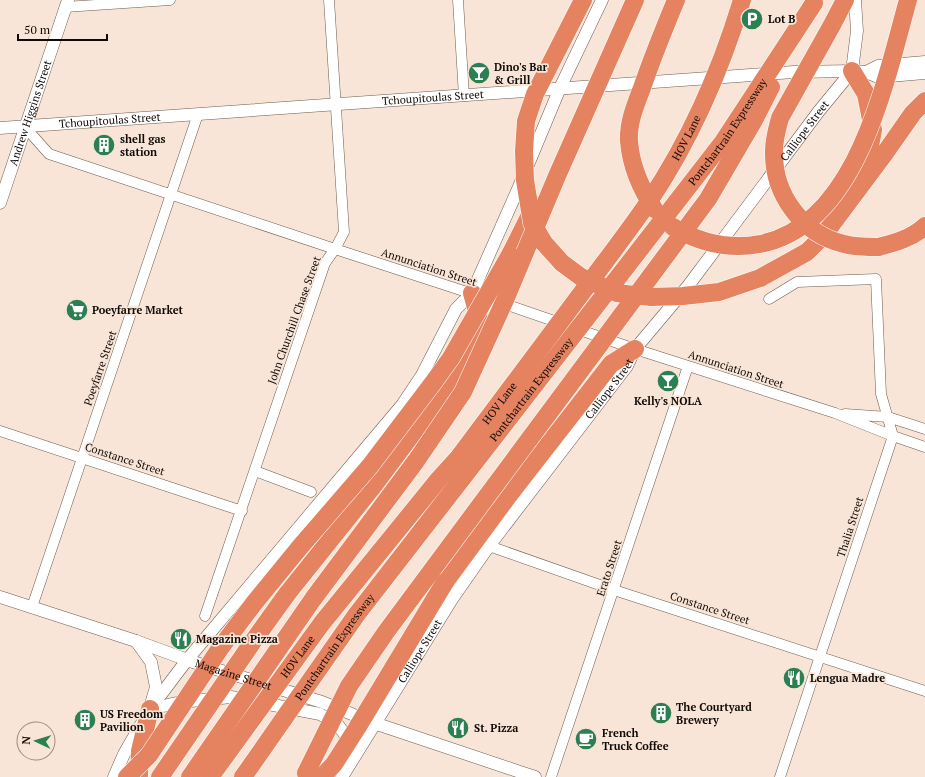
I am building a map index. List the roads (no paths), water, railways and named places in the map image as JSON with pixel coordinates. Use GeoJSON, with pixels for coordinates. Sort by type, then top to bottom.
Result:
{"type":"FeatureCollection","features":[{"type":"Feature","properties":{"kind":"highway"},"geometry":{"type":"LineString","coordinates":[[583,0],[535,94],[526,121],[524,151],[525,180],[532,223],[544,243],[562,263],[582,277],[617,293],[651,297],[683,296],[719,292],[760,278],[807,252],[823,236],[913,113],[925,100]]}},
{"type":"Feature","properties":{"kind":"highway"},"geometry":{"type":"LineString","coordinates":[[190,777],[313,599],[416,461],[463,392],[505,300],[557,176],[635,0]]}},
{"type":"Feature","properties":{"kind":"highway"},"geometry":{"type":"LineString","coordinates":[[676,0],[630,120],[629,140],[632,162],[637,179],[645,195],[655,211],[670,225],[704,242],[727,246],[752,246],[771,242],[786,236],[801,227],[819,212],[834,194],[863,145],[873,119],[908,0]]}},
{"type":"Feature","properties":{"kind":"highway","name":"HOV Lane"},"geometry":{"type":"LineString","coordinates":[[210,777],[322,623],[439,479],[459,457],[608,258],[650,198],[676,156],[702,106],[720,66],[742,0]]}},
{"type":"Feature","properties":{"kind":"highway"},"geometry":{"type":"LineString","coordinates":[[845,0],[780,118],[775,134],[774,151],[775,169],[780,188],[793,211],[813,231],[830,240],[844,244],[859,247],[884,246],[911,236],[925,226]]}},
{"type":"Feature","properties":{"kind":"highway"},"geometry":{"type":"LineString","coordinates":[[311,776],[349,686],[386,632],[708,199],[753,122],[814,1]]}},
{"type":"Feature","properties":{"kind":"highway","name":"Pontchartrain Expressway"},"geometry":{"type":"LineString","coordinates":[[243,777],[357,614],[723,142],[814,1]]}},
{"type":"Feature","properties":{"kind":"highway"},"geometry":{"type":"LineString","coordinates":[[856,192],[867,161],[873,130],[866,94],[859,72]]}},
{"type":"Feature","properties":{"kind":"highway"},"geometry":{"type":"LineString","coordinates":[[127,777],[149,756],[221,646],[255,602],[370,466],[451,358],[500,273],[532,208],[557,176]]}},
{"type":"Feature","properties":{"kind":"highway"},"geometry":{"type":"LineString","coordinates":[[160,777],[254,640],[288,594],[371,489],[448,386],[467,351],[479,318],[472,293]]}},
{"type":"Feature","properties":{"kind":"highway"},"geometry":{"type":"LineString","coordinates":[[311,776],[334,764],[445,582],[509,495],[611,364],[635,349]]}},
{"type":"Feature","properties":{"kind":"highway"},"geometry":{"type":"LineString","coordinates":[[139,777],[140,751],[150,709]]}},
{"type":"Feature","properties":{"kind":"street"},"geometry":{"type":"LineString","coordinates":[[66,3],[170,0]]}},
{"type":"Feature","properties":{"kind":"street","name":"John Churchill Chase Street"},"geometry":{"type":"LineString","coordinates":[[205,616],[325,263],[335,249],[344,232],[329,0]]}},
{"type":"Feature","properties":{"kind":"street"},"geometry":{"type":"LineString","coordinates":[[458,0],[464,96]]}},
{"type":"Feature","properties":{"kind":"street"},"geometry":{"type":"LineString","coordinates":[[114,777],[124,754],[150,709],[187,660],[402,405],[422,375],[456,309],[472,293],[518,189],[560,88],[602,0]]}},
{"type":"Feature","properties":{"kind":"street"},"geometry":{"type":"LineString","coordinates":[[855,0],[859,72]]}},
{"type":"Feature","properties":{"kind":"street","name":"Andrew Higgins Street"},"geometry":{"type":"LineString","coordinates":[[0,203],[66,3]]}},
{"type":"Feature","properties":{"kind":"street","name":"Tchoupitoulas Street"},"geometry":{"type":"LineString","coordinates":[[859,72],[878,66],[925,62]]}},
{"type":"Feature","properties":{"kind":"street","name":"Tchoupitoulas Street"},"geometry":{"type":"LineString","coordinates":[[0,128],[794,72],[859,72],[878,76],[925,73]]}},
{"type":"Feature","properties":{"kind":"street","name":"Calliope Street"},"geometry":{"type":"LineString","coordinates":[[345,772],[452,599],[489,546],[627,366],[635,349],[688,286],[819,111],[859,72]]}},
{"type":"Feature","properties":{"kind":"street","name":"Poeyfarre Street"},"geometry":{"type":"LineString","coordinates":[[32,607],[198,114]]}},
{"type":"Feature","properties":{"kind":"street","name":"Annunciation Street"},"geometry":{"type":"LineString","coordinates":[[25,127],[50,154],[335,249],[516,307],[635,349],[835,413],[925,447]]}},
{"type":"Feature","properties":{"kind":"street"},"geometry":{"type":"LineString","coordinates":[[769,299],[797,282],[876,279],[881,394],[893,436]]}},
{"type":"Feature","properties":{"kind":"street","name":"Erato Street"},"geometry":{"type":"LineString","coordinates":[[551,777],[688,366]]}},
{"type":"Feature","properties":{"kind":"street","name":"Annunciation Street"},"geometry":{"type":"LineString","coordinates":[[835,413],[888,417],[925,429]]}},
{"type":"Feature","properties":{"kind":"street","name":"Constance Street"},"geometry":{"type":"LineString","coordinates":[[0,431],[242,510]]}},
{"type":"Feature","properties":{"kind":"street","name":"Thalia Street"},"geometry":{"type":"LineString","coordinates":[[780,777],[893,436]]}},
{"type":"Feature","properties":{"kind":"street"},"geometry":{"type":"LineString","coordinates":[[255,471],[311,492]]}},
{"type":"Feature","properties":{"kind":"street","name":"Constance Street"},"geometry":{"type":"LineString","coordinates":[[489,546],[614,590],[925,691]]}},
{"type":"Feature","properties":{"kind":"street","name":"Magazine Street"},"geometry":{"type":"LineString","coordinates":[[0,597],[136,641],[187,660],[322,702],[374,724],[535,777]]}},
{"type":"Feature","properties":{"kind":"street"},"geometry":{"type":"LineString","coordinates":[[136,641],[151,662],[156,687],[150,709]]}},
{"type":"Feature","properties":{"kind":"street"},"geometry":{"type":"LineString","coordinates":[[150,709],[180,702],[231,697],[320,714],[338,725],[346,736],[351,752],[345,772]]}},
{"type":"Feature","properties":{"kind":"place","name":"Lot B"},"geometry":{"type":"Point","coordinates":[752,19]}},
{"type":"Feature","properties":{"kind":"place","name":"Dino's Bar & Grill"},"geometry":{"type":"Point","coordinates":[479,73]}},
{"type":"Feature","properties":{"kind":"place","name":"shell gas station"},"geometry":{"type":"Point","coordinates":[104,145]}},
{"type":"Feature","properties":{"kind":"place","name":"Poeyfarre Market"},"geometry":{"type":"Point","coordinates":[77,310]}},
{"type":"Feature","properties":{"kind":"place","name":"Kelly's NOLA"},"geometry":{"type":"Point","coordinates":[668,381]}},
{"type":"Feature","properties":{"kind":"place","name":"Magazine Pizza"},"geometry":{"type":"Point","coordinates":[181,639]}},
{"type":"Feature","properties":{"kind":"place","name":"Lengua Madre"},"geometry":{"type":"Point","coordinates":[794,678]}},
{"type":"Feature","properties":{"kind":"place","name":"The Courtyard Brewery"},"geometry":{"type":"Point","coordinates":[661,713]}},
{"type":"Feature","properties":{"kind":"place","name":"US Freedom Pavilion"},"geometry":{"type":"Point","coordinates":[85,720]}},
{"type":"Feature","properties":{"kind":"place","name":"St. Pizza"},"geometry":{"type":"Point","coordinates":[458,728]}},
{"type":"Feature","properties":{"kind":"place","name":"French Truck Coffee"},"geometry":{"type":"Point","coordinates":[586,739]}}]}
